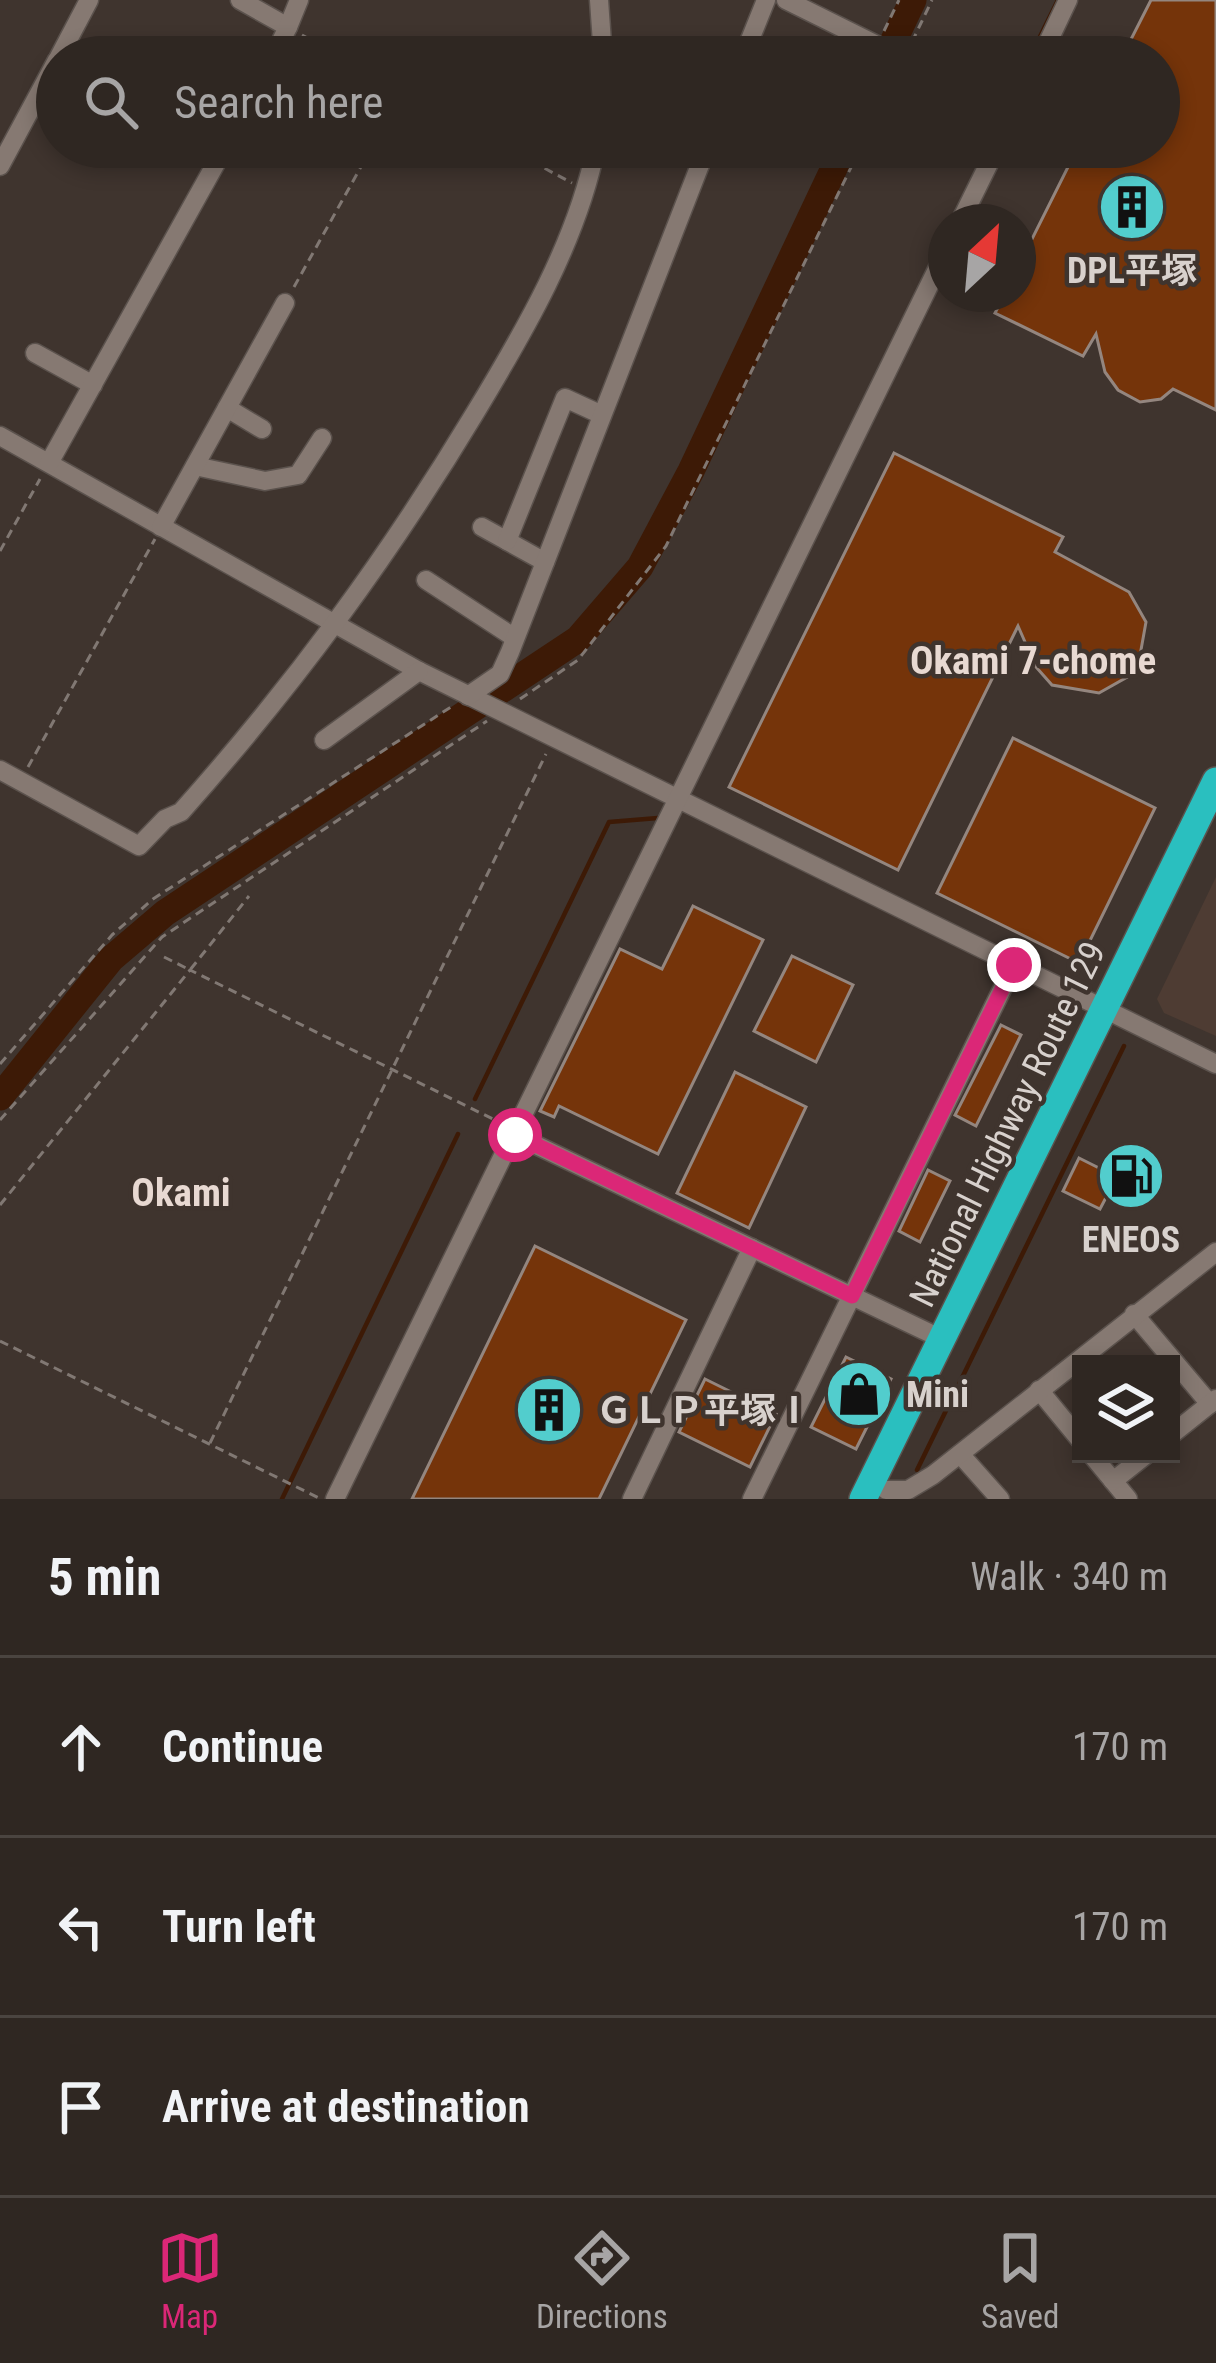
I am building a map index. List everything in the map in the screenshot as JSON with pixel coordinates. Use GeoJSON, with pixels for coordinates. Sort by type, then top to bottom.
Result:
{"type":"FeatureCollection","features":[{"type":"Feature","properties":{"kind":"highway","name":"National Highway Route 129"},"geometry":{"type":"LineString","coordinates":[[876,1496],[1112,1014],[1216,781]]}},
{"type":"Feature","properties":{"kind":"highway","name":"National Highway Route 129"},"geometry":{"type":"LineString","coordinates":[[876,1496],[942,1339],[1216,821]]}},
{"type":"Feature","properties":{"kind":"street"},"geometry":{"type":"LineString","coordinates":[[70,36],[89,0]]}},
{"type":"Feature","properties":{"kind":"street"},"geometry":{"type":"LineString","coordinates":[[240,0],[288,27]]}},
{"type":"Feature","properties":{"kind":"street"},"geometry":{"type":"LineString","coordinates":[[284,36],[298,0]]}},
{"type":"Feature","properties":{"kind":"street"},"geometry":{"type":"LineString","coordinates":[[598,0],[601,36]]}},
{"type":"Feature","properties":{"kind":"street"},"geometry":{"type":"LineString","coordinates":[[751,36],[766,0]]}},
{"type":"Feature","properties":{"kind":"street"},"geometry":{"type":"LineString","coordinates":[[786,0],[860,36]]}},
{"type":"Feature","properties":{"kind":"street"},"geometry":{"type":"LineString","coordinates":[[1051,36],[1069,0]]}},
{"type":"Feature","properties":{"kind":"street"},"geometry":{"type":"LineString","coordinates":[[0,166],[36,99]]}},
{"type":"Feature","properties":{"kind":"street"},"geometry":{"type":"LineString","coordinates":[[50,463],[213,168]]}},
{"type":"Feature","properties":{"kind":"street"},"geometry":{"type":"LineString","coordinates":[[0,770],[139,846],[166,819],[181,812],[336,628],[408,524],[513,350],[590,168]]}},
{"type":"Feature","properties":{"kind":"street"},"geometry":{"type":"LineString","coordinates":[[470,697],[500,674],[699,168]]}},
{"type":"Feature","properties":{"kind":"street"},"geometry":{"type":"LineString","coordinates":[[969,204],[987,168]]}},
{"type":"Feature","properties":{"kind":"street"},"geometry":{"type":"LineString","coordinates":[[335,1499],[928,288]]}},
{"type":"Feature","properties":{"kind":"street"},"geometry":{"type":"LineString","coordinates":[[161,527],[286,303]]}},
{"type":"Feature","properties":{"kind":"street"},"geometry":{"type":"LineString","coordinates":[[35,353],[93,385]]}},
{"type":"Feature","properties":{"kind":"street"},"geometry":{"type":"LineString","coordinates":[[507,541],[566,398],[602,415]]}},
{"type":"Feature","properties":{"kind":"street"},"geometry":{"type":"LineString","coordinates":[[227,408],[262,428]]}},
{"type":"Feature","properties":{"kind":"street"},"geometry":{"type":"LineString","coordinates":[[0,436],[418,671],[1216,1064]]}},
{"type":"Feature","properties":{"kind":"street"},"geometry":{"type":"LineString","coordinates":[[195,466],[266,482],[298,475],[322,438]]}},
{"type":"Feature","properties":{"kind":"street"},"geometry":{"type":"LineString","coordinates":[[482,527],[544,562]]}},
{"type":"Feature","properties":{"kind":"street"},"geometry":{"type":"LineString","coordinates":[[426,580],[515,638]]}},
{"type":"Feature","properties":{"kind":"street"},"geometry":{"type":"LineString","coordinates":[[325,740],[418,671]]}},
{"type":"Feature","properties":{"kind":"street"},"geometry":{"type":"LineString","coordinates":[[752,1499],[1014,965]]}},
{"type":"Feature","properties":{"kind":"street"},"geometry":{"type":"LineString","coordinates":[[516,1133],[942,1339]]}},
{"type":"Feature","properties":{"kind":"street"},"geometry":{"type":"LineString","coordinates":[[632,1499],[752,1248]]}},
{"type":"Feature","properties":{"kind":"street"},"geometry":{"type":"LineString","coordinates":[[876,1496],[908,1490],[960,1454],[1216,1252]]}},
{"type":"Feature","properties":{"kind":"street"},"geometry":{"type":"LineString","coordinates":[[1134,1315],[1213,1401],[1180,1428]]}},
{"type":"Feature","properties":{"kind":"street"},"geometry":{"type":"LineString","coordinates":[[1039,1390],[1072,1430]]}},
{"type":"Feature","properties":{"kind":"street"},"geometry":{"type":"LineString","coordinates":[[960,1454],[1000,1499]]}},
{"type":"Feature","properties":{"kind":"street"},"geometry":{"type":"LineString","coordinates":[[1097,1463],[1115,1491],[1139,1463]]}},
{"type":"Feature","properties":{"kind":"path"},"geometry":{"type":"LineString","coordinates":[[895,36],[899,0]]}},
{"type":"Feature","properties":{"kind":"path"},"geometry":{"type":"LineString","coordinates":[[905,36],[932,0]]}},
{"type":"Feature","properties":{"kind":"path"},"geometry":{"type":"LineString","coordinates":[[288,27],[304,36]]}},
{"type":"Feature","properties":{"kind":"path"},"geometry":{"type":"LineString","coordinates":[[286,303],[360,168]]}},
{"type":"Feature","properties":{"kind":"path"},"geometry":{"type":"LineString","coordinates":[[544,168],[584,190]]}},
{"type":"Feature","properties":{"kind":"path"},"geometry":{"type":"LineString","coordinates":[[0,1120],[162,937],[578,659],[666,546],[851,168]]}},
{"type":"Feature","properties":{"kind":"path"},"geometry":{"type":"LineString","coordinates":[[0,551],[50,463]]}},
{"type":"Feature","properties":{"kind":"path"},"geometry":{"type":"LineString","coordinates":[[20,781],[161,527]]}},
{"type":"Feature","properties":{"kind":"path"},"geometry":{"type":"LineString","coordinates":[[0,1064],[112,934],[153,899],[470,697]]}},
{"type":"Feature","properties":{"kind":"path"},"geometry":{"type":"LineString","coordinates":[[210,1443],[553,740]]}},
{"type":"Feature","properties":{"kind":"path"},"geometry":{"type":"LineString","coordinates":[[0,1205],[249,896]]}},
{"type":"Feature","properties":{"kind":"path"},"geometry":{"type":"LineString","coordinates":[[164,957],[516,1133]]}},
{"type":"Feature","properties":{"kind":"path"},"geometry":{"type":"LineString","coordinates":[[0,1340],[321,1499]]}},
{"type":"Feature","properties":{"kind":"shaded area"},"geometry":{"type":"Polygon","coordinates":[[[1216,877],[1216,1036],[1164,1013],[1157,999],[1216,877]]]}},
{"type":"Feature","properties":{"kind":"building","name":"DPL平塚"},"geometry":{"type":"Polygon","coordinates":[[[1151,0],[1216,0],[1216,410],[1173,389],[1161,399],[1140,402],[1118,390],[1105,372],[1096,334],[1083,356],[995,313],[1036,312],[1036,231],[1068,168],[1180,168],[1180,36],[1133,36],[1151,0]]]}},
{"type":"Feature","properties":{"kind":"building"},"geometry":{"type":"Polygon","coordinates":[[[894,453],[1063,537],[1055,552],[1129,592],[1146,622],[1139,661],[1129,676],[1099,693],[1052,685],[1036,667],[1018,626],[898,870],[729,787],[894,453]]]}},
{"type":"Feature","properties":{"kind":"building"},"geometry":{"type":"Polygon","coordinates":[[[1013,738],[1155,808],[1079,963],[937,893],[1013,738]]]}},
{"type":"Feature","properties":{"kind":"building"},"geometry":{"type":"Polygon","coordinates":[[[693,906],[763,940],[658,1154],[559,1106],[554,1117],[540,1111],[620,949],[662,969],[693,906]]]}},
{"type":"Feature","properties":{"kind":"building"},"geometry":{"type":"Polygon","coordinates":[[[792,956],[853,985],[816,1062],[754,1031],[792,956]]]}},
{"type":"Feature","properties":{"kind":"building"},"geometry":{"type":"Polygon","coordinates":[[[1001,1025],[1021,1035],[976,1126],[955,1115],[1001,1025]]]}},
{"type":"Feature","properties":{"kind":"building"},"geometry":{"type":"Polygon","coordinates":[[[735,1072],[806,1107],[749,1228],[677,1193],[735,1072]]]}},
{"type":"Feature","properties":{"kind":"building"},"geometry":{"type":"Polygon","coordinates":[[[1079,1158],[1117,1177],[1122,1167],[1149,1180],[1138,1202],[1111,1188],[1100,1209],[1063,1191],[1079,1158]]]}},
{"type":"Feature","properties":{"kind":"building"},"geometry":{"type":"Polygon","coordinates":[[[928,1170],[950,1181],[920,1242],[899,1231],[928,1170]]]}},
{"type":"Feature","properties":{"kind":"building","name":"ＧＬＰ平塚Ⅰ"},"geometry":{"type":"Polygon","coordinates":[[[535,1246],[686,1320],[599,1499],[412,1499],[535,1246]]]}},
{"type":"Feature","properties":{"kind":"building"},"geometry":{"type":"Polygon","coordinates":[[[846,1357],[891,1379],[856,1449],[811,1427],[846,1357]]]}},
{"type":"Feature","properties":{"kind":"building"},"geometry":{"type":"Polygon","coordinates":[[[705,1379],[776,1414],[750,1467],[679,1432],[705,1379]]]}},
{"type":"Feature","properties":{"kind":"waterway"},"geometry":{"type":"LineString","coordinates":[[896,36],[913,0]]}},
{"type":"Feature","properties":{"kind":"waterway"},"geometry":{"type":"LineString","coordinates":[[1040,36],[1058,0]]}},
{"type":"Feature","properties":{"kind":"waterway"},"geometry":{"type":"LineString","coordinates":[[0,1097],[111,959],[165,913],[578,639],[640,567],[691,471],[834,168]]}},
{"type":"Feature","properties":{"kind":"waterway"},"geometry":{"type":"LineString","coordinates":[[475,1099],[609,822],[658,818]]}},
{"type":"Feature","properties":{"kind":"waterway"},"geometry":{"type":"LineString","coordinates":[[917,1470],[1124,1046]]}},
{"type":"Feature","properties":{"kind":"waterway"},"geometry":{"type":"LineString","coordinates":[[282,1499],[458,1134]]}},
{"type":"Feature","properties":{"kind":"place","name":"DPL平塚"},"geometry":{"type":"Point","coordinates":[1132,207]}},
{"type":"Feature","properties":{"kind":"place","name":"ENEOS"},"geometry":{"type":"Point","coordinates":[1131,1176]}},
{"type":"Feature","properties":{"kind":"place","name":"Mini"},"geometry":{"type":"Point","coordinates":[859,1394]}},
{"type":"Feature","properties":{"kind":"place","name":"ＧＬＰ平塚Ⅰ"},"geometry":{"type":"Point","coordinates":[549,1410]}},
{"type":"Feature","properties":{"kind":"district","name":"Okami 7-chome"},"geometry":{"type":"Point","coordinates":[1033,660]}},
{"type":"Feature","properties":{"kind":"district","name":"Okami"},"geometry":{"type":"Point","coordinates":[181,1192]}},
{"type":"Feature","properties":{"kind":"route"},"geometry":{"type":"LineString","coordinates":[[515,1135],[852,1296],[1014,965]]}}]}
